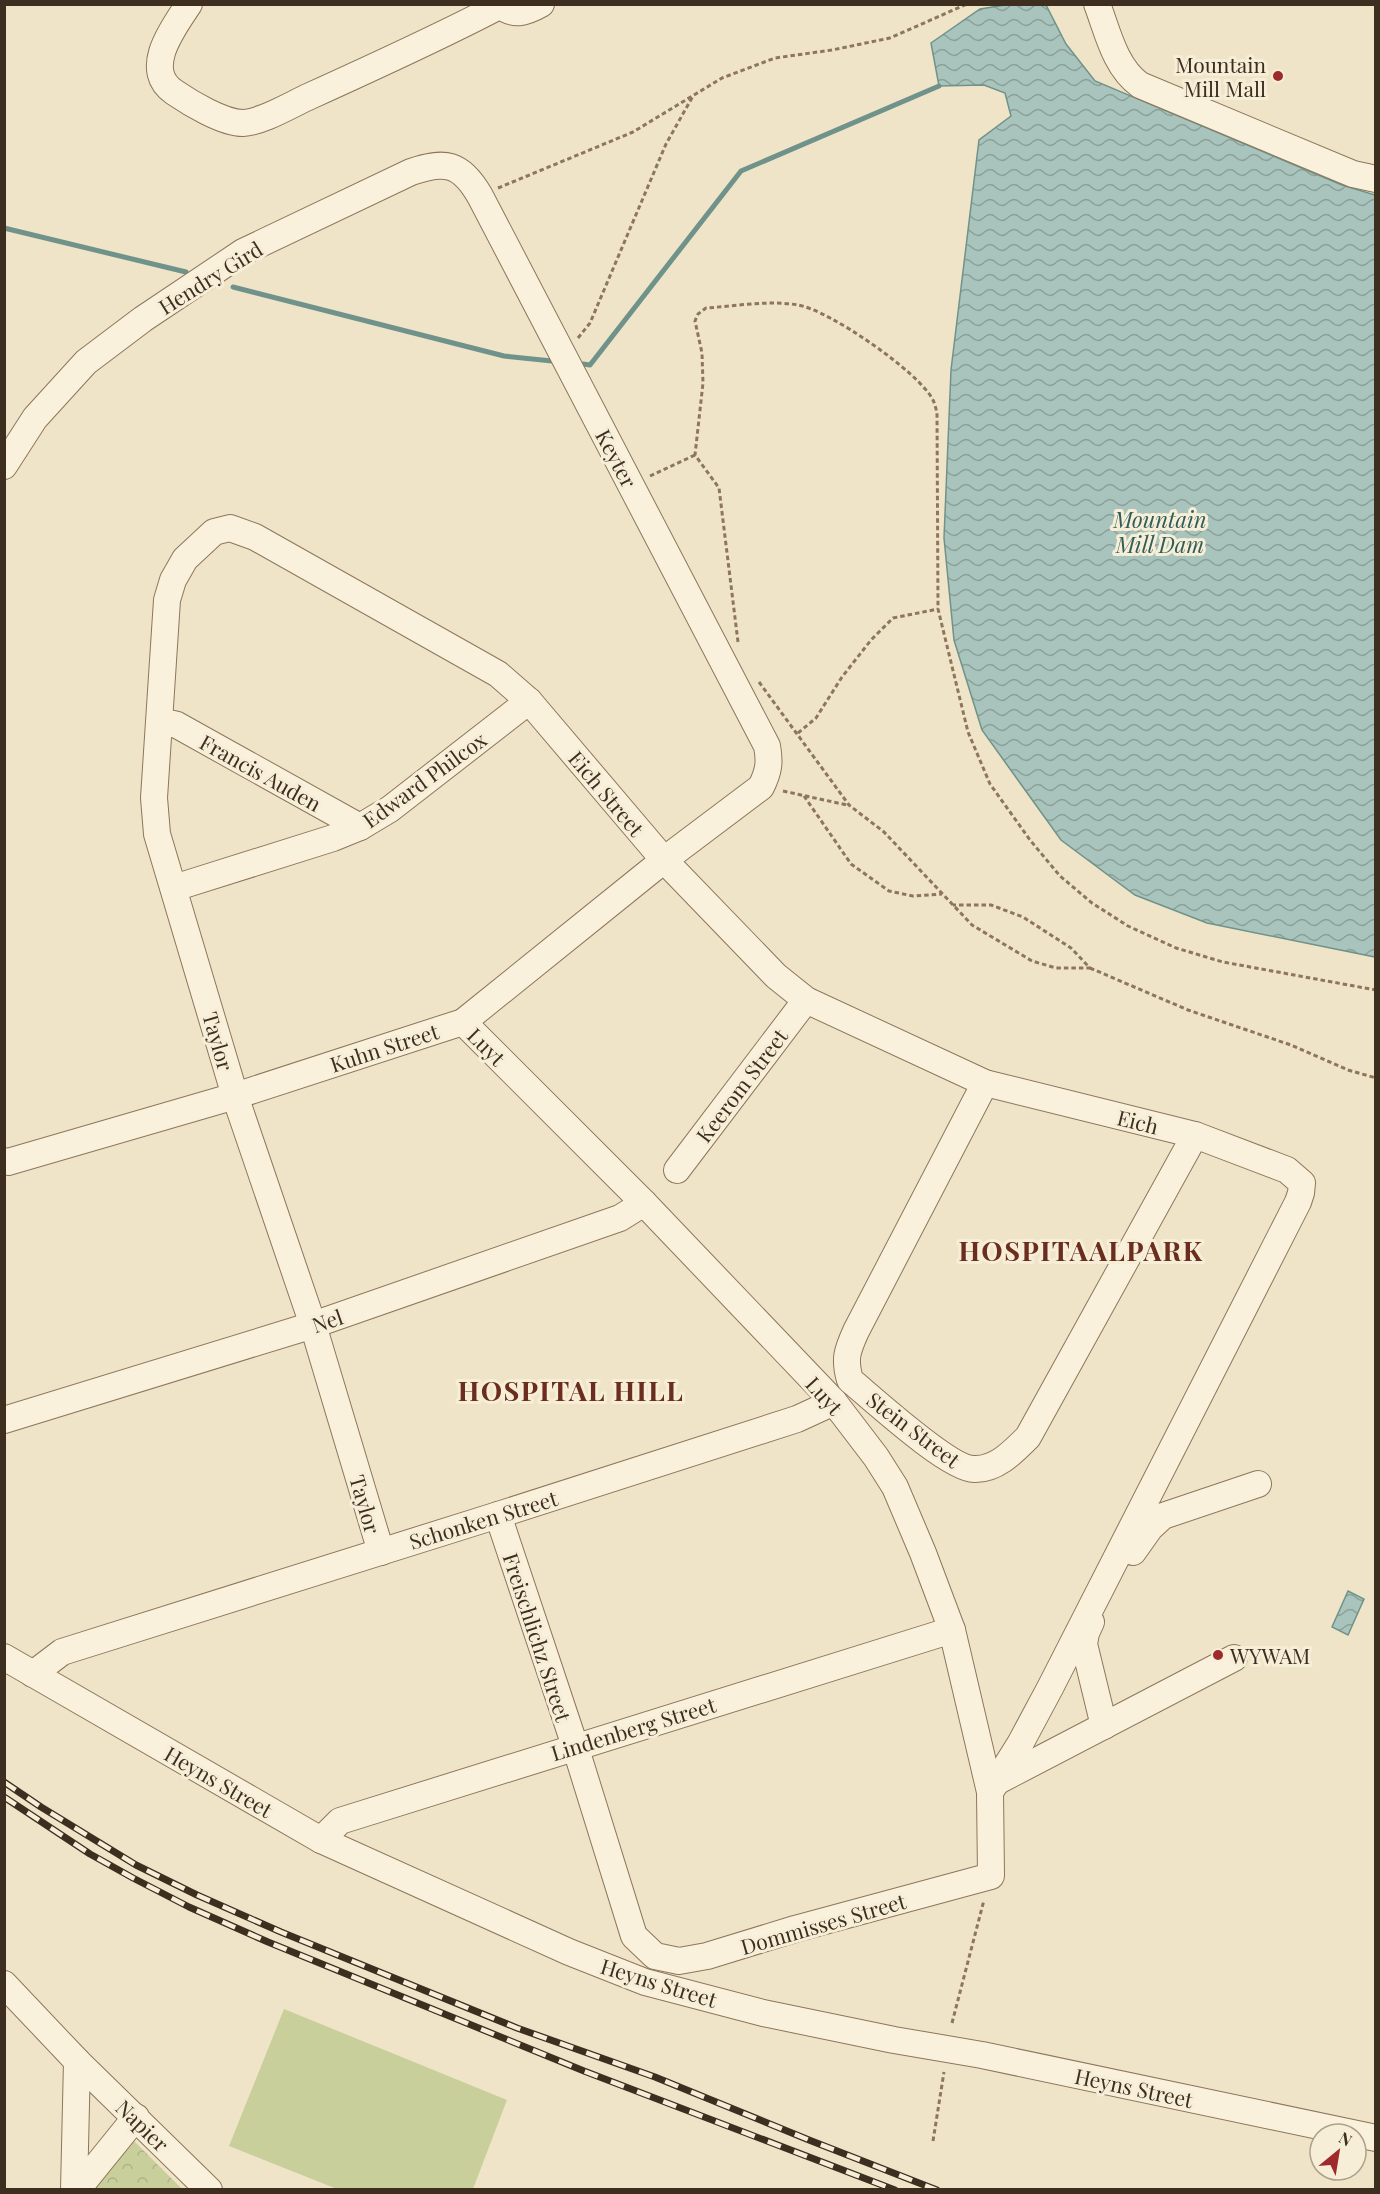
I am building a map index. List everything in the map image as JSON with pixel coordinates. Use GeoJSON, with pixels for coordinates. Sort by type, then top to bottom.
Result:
{"type":"FeatureCollection","features":[{"type":"Feature","properties":{"kind":"street"},"geometry":{"type":"LineString","coordinates":[[189,4],[171,32],[161,54],[160,72],[168,87],[182,97],[218,116],[240,123],[250,122],[275,112],[376,66],[499,5],[510,13],[520,13],[541,4]]}},
{"type":"Feature","properties":{"kind":"street"},"geometry":{"type":"LineString","coordinates":[[1097,4],[1120,65],[1140,86],[1353,174],[1376,179]]}},
{"type":"Feature","properties":{"kind":"street","name":"Hendry Gird"},"geometry":{"type":"LineString","coordinates":[[4,466],[35,418],[86,362],[143,319],[243,252],[411,172],[438,164],[450,166],[464,173]]}},
{"type":"Feature","properties":{"kind":"street","name":"Keyter"},"geometry":{"type":"LineString","coordinates":[[464,173],[480,196],[767,746],[770,761],[761,787]]}},
{"type":"Feature","properties":{"kind":"street","name":"Eich Street"},"geometry":{"type":"LineString","coordinates":[[214,532],[230,528],[255,537],[498,674],[529,701],[664,860],[776,976],[806,1000],[985,1083]]}},
{"type":"Feature","properties":{"kind":"street","name":"Taylor"},"geometry":{"type":"LineString","coordinates":[[214,532],[185,559],[172,580],[166,600],[154,798],[157,834],[235,1095],[314,1325],[381,1552]]}},
{"type":"Feature","properties":{"kind":"street","name":"Edward Philcox"},"geometry":{"type":"LineString","coordinates":[[174,888],[333,838],[360,827],[390,809],[529,701]]}},
{"type":"Feature","properties":{"kind":"street","name":"Francis Auden"},"geometry":{"type":"LineString","coordinates":[[160,721],[177,725],[360,827]]}},
{"type":"Feature","properties":{"kind":"street","name":"Kuhn Street"},"geometry":{"type":"LineString","coordinates":[[6,1162],[235,1095],[463,1022],[664,860],[761,787]]}},
{"type":"Feature","properties":{"kind":"street","name":"Keerom Street"},"geometry":{"type":"LineString","coordinates":[[677,1170],[806,1000]]}},
{"type":"Feature","properties":{"kind":"street","name":"Luyt"},"geometry":{"type":"LineString","coordinates":[[463,1022],[644,1203],[834,1402],[876,1457],[895,1487],[952,1630],[993,1787],[991,1876]]}},
{"type":"Feature","properties":{"kind":"street","name":"Stein Street"},"geometry":{"type":"LineString","coordinates":[[985,1083],[847,1349],[846,1365],[850,1380],[944,1456],[973,1470],[993,1466],[1028,1437],[1195,1134]]}},
{"type":"Feature","properties":{"kind":"street","name":"Eich"},"geometry":{"type":"LineString","coordinates":[[985,1083],[1195,1134],[1287,1170],[1302,1184],[1298,1202],[1050,1688],[1020,1744],[993,1787]]}},
{"type":"Feature","properties":{"kind":"street","name":"Nel"},"geometry":{"type":"LineString","coordinates":[[4,1420],[314,1325],[620,1218],[644,1203]]}},
{"type":"Feature","properties":{"kind":"street","name":"Schonken Street"},"geometry":{"type":"LineString","coordinates":[[33,1674],[62,1652],[797,1419],[834,1402]]}},
{"type":"Feature","properties":{"kind":"street"},"geometry":{"type":"LineString","coordinates":[[1104,1726],[1084,1639],[1090,1624],[1138,1543],[1163,1516],[1258,1484]]}},
{"type":"Feature","properties":{"kind":"street","name":"Freischlichz Street"},"geometry":{"type":"LineString","coordinates":[[498,1515],[574,1746],[633,1936],[655,1956]]}},
{"type":"Feature","properties":{"kind":"street","name":"Lindenberg Street"},"geometry":{"type":"LineString","coordinates":[[321,1840],[340,1821],[574,1746],[952,1630]]}},
{"type":"Feature","properties":{"kind":"street","name":"Heyns Street"},"geometry":{"type":"LineString","coordinates":[[4,1657],[321,1840],[491,1918],[645,1982],[763,2013],[894,2040],[982,2055],[1376,2138]]}},
{"type":"Feature","properties":{"kind":"street"},"geometry":{"type":"LineString","coordinates":[[993,1787],[1234,1658]]}},
{"type":"Feature","properties":{"kind":"street","name":"Dommisses Street"},"geometry":{"type":"LineString","coordinates":[[655,1956],[679,1961],[706,1956],[795,1929],[991,1876]]}},
{"type":"Feature","properties":{"kind":"street","name":"Napier"},"geometry":{"type":"LineString","coordinates":[[9,1994],[208,2190]]}},
{"type":"Feature","properties":{"kind":"street"},"geometry":{"type":"LineString","coordinates":[[76,2190],[77,2061]]}},
{"type":"Feature","properties":{"kind":"street"},"geometry":{"type":"LineString","coordinates":[[76,2190],[136,2117]]}},
{"type":"Feature","properties":{"kind":"path"},"geometry":{"type":"LineString","coordinates":[[480,196],[633,132],[722,78],[775,58],[832,50],[890,38],[964,5]]}},
{"type":"Feature","properties":{"kind":"path"},"geometry":{"type":"LineString","coordinates":[[564,356],[590,323],[666,144],[694,95]]}},
{"type":"Feature","properties":{"kind":"path"},"geometry":{"type":"LineString","coordinates":[[739,647],[719,488],[695,455],[703,383],[702,352],[695,321],[701,310],[706,308],[768,304],[799,305],[828,316],[871,342],[919,383],[933,399],[937,413],[938,609],[968,732],[990,784],[1030,840],[1060,876],[1092,903],[1128,926],[1176,948],[1223,962],[1376,990]]}},
{"type":"Feature","properties":{"kind":"path"},"geometry":{"type":"LineString","coordinates":[[631,485],[695,455]]}},
{"type":"Feature","properties":{"kind":"path"},"geometry":{"type":"LineString","coordinates":[[798,734],[816,718],[842,677],[871,639],[892,618],[938,609]]}},
{"type":"Feature","properties":{"kind":"path"},"geometry":{"type":"LineString","coordinates":[[758,680],[849,805],[884,832],[972,925],[1032,961],[1056,968],[1090,968],[1188,1010],[1291,1045],[1348,1070],[1376,1078]]}},
{"type":"Feature","properties":{"kind":"path"},"geometry":{"type":"LineString","coordinates":[[761,787],[849,805]]}},
{"type":"Feature","properties":{"kind":"path"},"geometry":{"type":"LineString","coordinates":[[804,796],[851,864],[889,891],[913,897],[942,894]]}},
{"type":"Feature","properties":{"kind":"path"},"geometry":{"type":"LineString","coordinates":[[953,905],[991,905],[1023,917],[1071,948],[1090,968]]}},
{"type":"Feature","properties":{"kind":"path"},"geometry":{"type":"LineString","coordinates":[[952,2023],[991,1876]]}},
{"type":"Feature","properties":{"kind":"path"},"geometry":{"type":"LineString","coordinates":[[933,2141],[944,2072]]}},
{"type":"Feature","properties":{"kind":"green space"},"geometry":{"type":"Polygon","coordinates":[[[284,2009],[507,2100],[473,2189],[337,2189],[229,2146],[284,2009]]]}},
{"type":"Feature","properties":{"kind":"green space"},"geometry":{"type":"Polygon","coordinates":[[[132,2139],[182,2189],[90,2190],[132,2139]]]}},
{"type":"Feature","properties":{"kind":"water","name":"Mountain Mill Dam"},"geometry":{"type":"Polygon","coordinates":[[[1011,4],[1046,5],[1066,44],[1095,81],[1342,185],[1375,195],[1375,957],[1207,923],[1135,895],[1061,840],[982,730],[954,640],[944,538],[951,370],[979,140],[1011,116],[1005,93],[984,85],[939,86],[931,43],[980,9],[1011,4]]]}},
{"type":"Feature","properties":{"kind":"water"},"geometry":{"type":"Polygon","coordinates":[[[1348,1591],[1364,1599],[1348,1635],[1332,1627],[1348,1591]]]}},
{"type":"Feature","properties":{"kind":"waterway"},"geometry":{"type":"LineString","coordinates":[[583,364],[590,365],[741,171],[939,86]]}},
{"type":"Feature","properties":{"kind":"waterway"},"geometry":{"type":"LineString","coordinates":[[4,228],[186,272]]}},
{"type":"Feature","properties":{"kind":"waterway"},"geometry":{"type":"LineString","coordinates":[[233,287],[504,356],[552,361]]}},
{"type":"Feature","properties":{"kind":"railway"},"geometry":{"type":"LineString","coordinates":[[4,1782],[136,1865],[281,1932],[517,2028],[655,2077],[937,2190]]}},
{"type":"Feature","properties":{"kind":"railway"},"geometry":{"type":"LineString","coordinates":[[4,1797],[90,1854],[133,1878],[189,1907],[268,1942],[584,2071],[895,2190]]}},
{"type":"Feature","properties":{"kind":"place","name":"Mountain Mill Mall"},"geometry":{"type":"Point","coordinates":[1278,76]}},
{"type":"Feature","properties":{"kind":"place","name":"WYWAM"},"geometry":{"type":"Point","coordinates":[1218,1655]}},
{"type":"Feature","properties":{"kind":"district","name":"HOSPITAALPARK"},"geometry":{"type":"Point","coordinates":[1081,1250]}},
{"type":"Feature","properties":{"kind":"district","name":"HOSPITAL HILL"},"geometry":{"type":"Point","coordinates":[571,1390]}}]}
